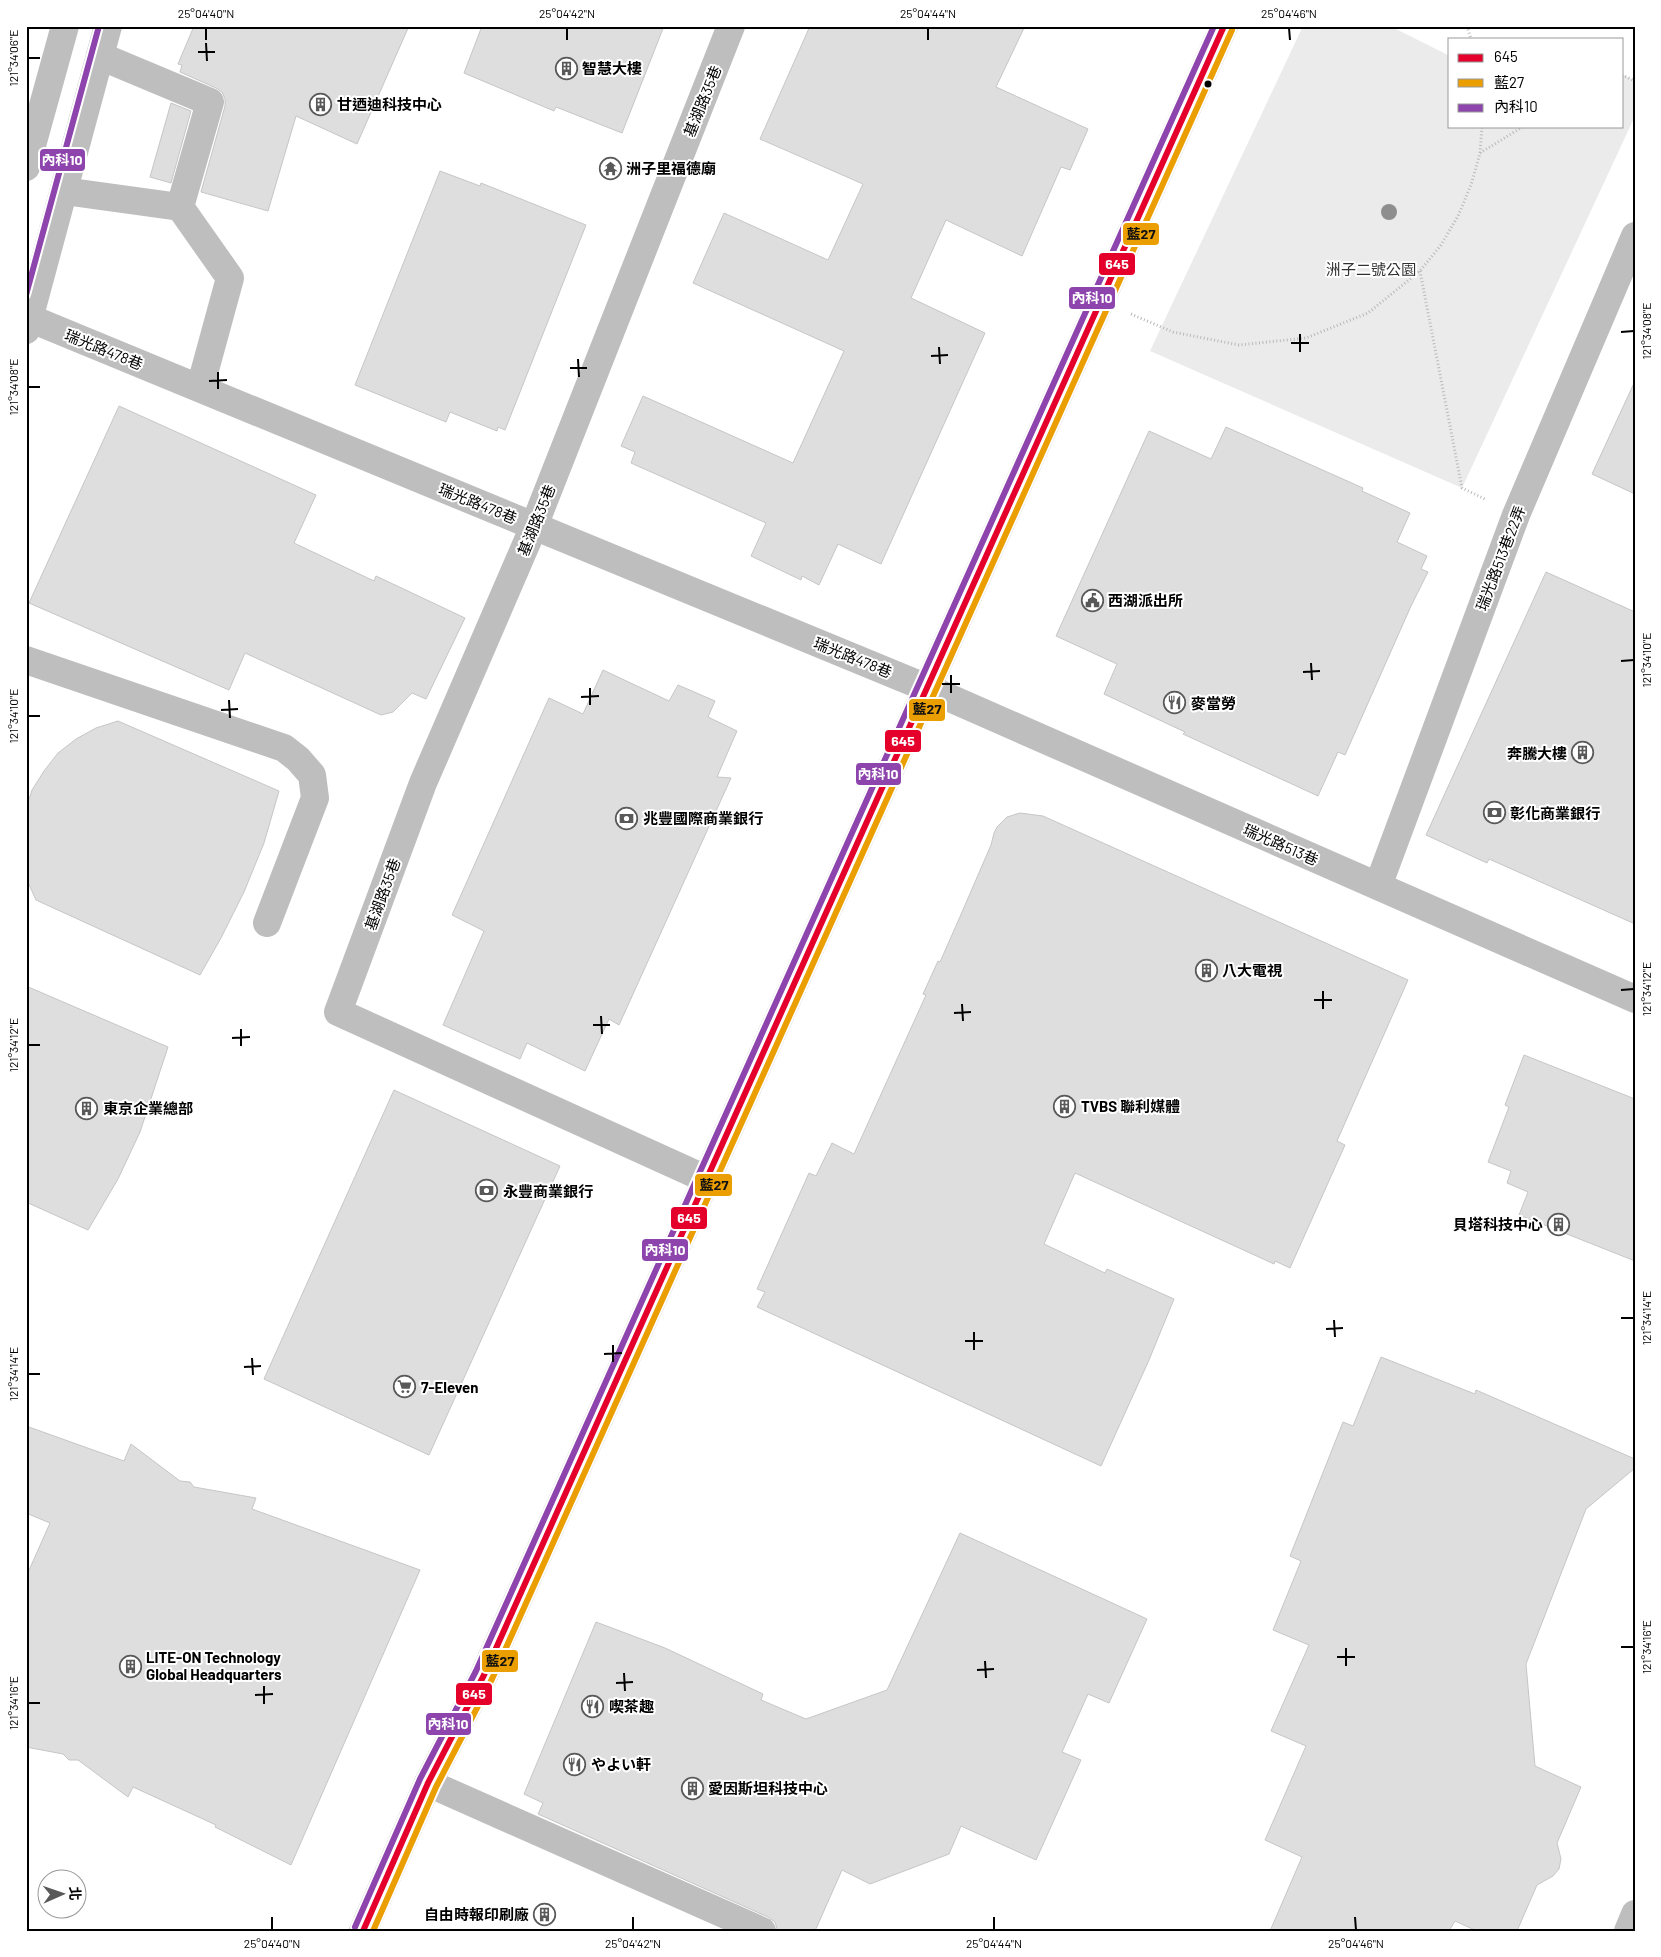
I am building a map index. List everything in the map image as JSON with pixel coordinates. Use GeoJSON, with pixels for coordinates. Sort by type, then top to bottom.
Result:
{"type":"FeatureCollection","features":[{"type":"Feature","properties":{"kind":"main road"},"geometry":{"type":"LineString","coordinates":[[26,167],[65,26]]}},
{"type":"Feature","properties":{"kind":"main road"},"geometry":{"type":"LineString","coordinates":[[27,321],[108,26]]}},
{"type":"Feature","properties":{"kind":"main road","name":"基湖路35巷"},"geometry":{"type":"LineString","coordinates":[[706,1179],[338,1012],[423,783],[534,526],[731,26]]}},
{"type":"Feature","properties":{"kind":"main road"},"geometry":{"type":"LineString","coordinates":[[363,1931],[428,1783],[484,1675],[1224,26]]}},
{"type":"Feature","properties":{"kind":"main road"},"geometry":{"type":"LineString","coordinates":[[100,56],[210,102],[180,207]]}},
{"type":"Feature","properties":{"kind":"main road"},"geometry":{"type":"LineString","coordinates":[[64,191],[180,207],[230,278],[200,388]]}},
{"type":"Feature","properties":{"kind":"main road","name":"瑞光路513巷22弄"},"geometry":{"type":"LineString","coordinates":[[1378,886],[1516,515],[1635,236]]}},
{"type":"Feature","properties":{"kind":"main road","name":"瑞光路478巷"},"geometry":{"type":"LineString","coordinates":[[27,321],[200,388],[927,688]]}},
{"type":"Feature","properties":{"kind":"main road"},"geometry":{"type":"LineString","coordinates":[[26,660],[284,748],[298,759],[312,775],[315,798],[267,923]]}},
{"type":"Feature","properties":{"kind":"main road","name":"瑞光路513巷"},"geometry":{"type":"LineString","coordinates":[[927,688],[1635,999]]}},
{"type":"Feature","properties":{"kind":"main road"},"geometry":{"type":"LineString","coordinates":[[428,1783],[762,1931]]}},
{"type":"Feature","properties":{"kind":"main road"},"geometry":{"type":"LineString","coordinates":[[1628,1931],[1635,1914]]}},
{"type":"Feature","properties":{"kind":"path"},"geometry":{"type":"LineString","coordinates":[[1467,26],[1471,38]]}},
{"type":"Feature","properties":{"kind":"path"},"geometry":{"type":"LineString","coordinates":[[1100,301],[1173,332],[1239,344],[1306,338],[1368,313],[1420,271],[1441,245],[1458,216],[1471,185],[1480,153],[1482,128]]}},
{"type":"Feature","properties":{"kind":"path"},"geometry":{"type":"LineString","coordinates":[[1480,153],[1521,128]]}},
{"type":"Feature","properties":{"kind":"path"},"geometry":{"type":"LineString","coordinates":[[1420,271],[1462,488],[1516,515]]}},
{"type":"Feature","properties":{"kind":"green space","name":"洲子二號公園"},"geometry":{"type":"Polygon","coordinates":[[[1303,26],[1390,26],[1448,55],[1448,128],[1624,128],[1624,75],[1635,81],[1635,116],[1462,488],[1150,351],[1303,26]]]}},
{"type":"Feature","properties":{"kind":"building","name":"甘迺迪科技中心"},"geometry":{"type":"Polygon","coordinates":[[[194,26],[409,26],[357,144],[296,116],[268,211],[201,192],[225,106],[225,99],[222,92],[216,88],[180,72],[182,65],[178,64],[194,26]]]}},
{"type":"Feature","properties":{"kind":"building","name":"智慧大樓"},"geometry":{"type":"Polygon","coordinates":[[[482,26],[664,26],[622,133],[556,107],[554,111],[464,73],[482,26]]]}},
{"type":"Feature","properties":{"kind":"building"},"geometry":{"type":"Polygon","coordinates":[[[810,26],[1025,26],[996,87],[1088,129],[1070,170],[1061,167],[1022,256],[946,220],[911,298],[985,333],[881,564],[838,544],[819,585],[802,576],[801,580],[751,556],[766,523],[631,463],[635,452],[621,446],[643,396],[793,463],[844,351],[693,283],[724,213],[828,260],[863,184],[760,139],[810,26]]]}},
{"type":"Feature","properties":{"kind":"building"},"geometry":{"type":"Polygon","coordinates":[[[171,103],[191,111],[171,183],[150,177],[171,103]]]}},
{"type":"Feature","properties":{"kind":"building"},"geometry":{"type":"Polygon","coordinates":[[[440,171],[480,186],[481,183],[586,225],[505,430],[498,427],[497,431],[450,412],[446,422],[355,385],[440,171]]]}},
{"type":"Feature","properties":{"kind":"building"},"geometry":{"type":"Polygon","coordinates":[[[1635,381],[1635,494],[1592,474],[1635,381]]]}},
{"type":"Feature","properties":{"kind":"building"},"geometry":{"type":"Polygon","coordinates":[[[119,406],[316,495],[294,543],[374,581],[376,576],[465,618],[426,699],[412,693],[393,712],[381,715],[245,653],[229,690],[29,603],[119,406]]]}},
{"type":"Feature","properties":{"kind":"building"},"geometry":{"type":"Polygon","coordinates":[[[1226,427],[1363,488],[1362,491],[1410,513],[1397,542],[1427,556],[1421,569],[1428,572],[1345,755],[1338,752],[1318,796],[1183,734],[1185,732],[1104,694],[1117,664],[1056,636],[1149,431],[1211,459],[1226,427]]]}},
{"type":"Feature","properties":{"kind":"building","name":"奔騰大樓"},"geometry":{"type":"Polygon","coordinates":[[[1546,572],[1635,612],[1635,924],[1489,859],[1487,863],[1426,835],[1546,572]]]}},
{"type":"Feature","properties":{"kind":"building"},"geometry":{"type":"Polygon","coordinates":[[[603,670],[669,701],[678,685],[715,701],[708,717],[737,731],[717,777],[731,778],[619,1025],[609,1019],[585,1071],[527,1043],[520,1059],[443,1025],[484,931],[452,915],[549,698],[583,714],[603,670]]]}},
{"type":"Feature","properties":{"kind":"building"},"geometry":{"type":"Polygon","coordinates":[[[118,721],[279,791],[264,843],[244,892],[200,975],[36,900],[26,878],[26,809],[32,790],[58,753],[76,739],[96,728],[118,721]]]}},
{"type":"Feature","properties":{"kind":"building"},"geometry":{"type":"Polygon","coordinates":[[[1020,813],[1043,816],[1408,980],[1337,1141],[1345,1145],[1290,1268],[1275,1261],[1274,1264],[1075,1173],[1044,1244],[1105,1273],[1107,1269],[1174,1299],[1149,1360],[1101,1466],[757,1307],[765,1292],[757,1289],[809,1173],[816,1176],[832,1143],[854,1154],[926,995],[923,994],[959,919],[991,845],[994,833],[1007,817],[1020,813]]]}},
{"type":"Feature","properties":{"kind":"building","name":"東京企業總部"},"geometry":{"type":"Polygon","coordinates":[[[26,986],[168,1047],[140,1132],[118,1179],[88,1230],[26,1202],[26,986]]]}},
{"type":"Feature","properties":{"kind":"building","name":"貝塔科技中心"},"geometry":{"type":"Polygon","coordinates":[[[1524,1055],[1635,1099],[1635,1261],[1519,1215],[1528,1192],[1507,1183],[1511,1171],[1488,1162],[1509,1107],[1505,1105],[1524,1055]]]}},
{"type":"Feature","properties":{"kind":"building"},"geometry":{"type":"Polygon","coordinates":[[[394,1090],[560,1166],[429,1455],[264,1379],[394,1090]]]}},
{"type":"Feature","properties":{"kind":"building"},"geometry":{"type":"Polygon","coordinates":[[[1381,1357],[1475,1394],[1476,1390],[1635,1459],[1635,1468],[1586,1509],[1526,1664],[1535,1766],[1581,1787],[1557,1843],[1561,1859],[1559,1869],[1553,1876],[1537,1885],[1517,1931],[1477,1931],[1455,1921],[1449,1931],[1270,1931],[1302,1857],[1265,1840],[1306,1746],[1271,1731],[1309,1645],[1273,1630],[1301,1561],[1290,1556],[1343,1422],[1353,1426],[1381,1357]]]}},
{"type":"Feature","properties":{"kind":"building"},"geometry":{"type":"Polygon","coordinates":[[[26,1426],[124,1461],[131,1444],[180,1481],[190,1482],[194,1487],[256,1498],[252,1509],[420,1570],[291,1865],[215,1827],[216,1825],[133,1787],[128,1797],[78,1760],[69,1760],[63,1754],[26,1747],[26,1577],[50,1523],[26,1513],[26,1426]]]}},
{"type":"Feature","properties":{"kind":"building"},"geometry":{"type":"Polygon","coordinates":[[[960,1533],[1147,1619],[1109,1703],[1088,1694],[1062,1752],[1081,1760],[1036,1860],[961,1826],[949,1854],[870,1884],[842,1870],[815,1931],[781,1931],[777,1929],[775,1922],[768,1917],[538,1814],[543,1803],[524,1794],[596,1622],[665,1648],[763,1694],[761,1700],[806,1719],[887,1690],[960,1533]]]}},
{"type":"Feature","properties":{"kind":"transit line","name":"內科10"},"geometry":{"type":"LineString","coordinates":[[26,295],[99,26]]}},
{"type":"Feature","properties":{"kind":"transit line","name":"內科10"},"geometry":{"type":"LineString","coordinates":[[355,1927],[420,1779],[476,1671],[1214,26]]}},
{"type":"Feature","properties":{"kind":"transit line","name":"645"},"geometry":{"type":"LineString","coordinates":[[363,1931],[428,1783],[484,1675],[1224,26]]}},
{"type":"Feature","properties":{"kind":"transit line","name":"藍27"},"geometry":{"type":"LineString","coordinates":[[373,1931],[436,1787],[492,1679],[1232,30]]}},
{"type":"Feature","properties":{"kind":"place","name":"智慧大樓"},"geometry":{"type":"Point","coordinates":[566,68]}},
{"type":"Feature","properties":{"kind":"place","name":"甘迺迪科技中心"},"geometry":{"type":"Point","coordinates":[321,104]}},
{"type":"Feature","properties":{"kind":"place","name":"洲子里福德廟"},"geometry":{"type":"Point","coordinates":[610,168]}},
{"type":"Feature","properties":{"kind":"place","name":"西湖派出所"},"geometry":{"type":"Point","coordinates":[1092,600]}},
{"type":"Feature","properties":{"kind":"place","name":"麥當勞"},"geometry":{"type":"Point","coordinates":[1175,703]}},
{"type":"Feature","properties":{"kind":"place","name":"奔騰大樓"},"geometry":{"type":"Point","coordinates":[1583,753]}},
{"type":"Feature","properties":{"kind":"place","name":"彰化商業銀行"},"geometry":{"type":"Point","coordinates":[1494,813]}},
{"type":"Feature","properties":{"kind":"place","name":"兆豐國際商業銀行"},"geometry":{"type":"Point","coordinates":[627,818]}},
{"type":"Feature","properties":{"kind":"place","name":"八大電視"},"geometry":{"type":"Point","coordinates":[1206,970]}},
{"type":"Feature","properties":{"kind":"place","name":"TVBS 聯利媒體"},"geometry":{"type":"Point","coordinates":[1065,1106]}},
{"type":"Feature","properties":{"kind":"place","name":"東京企業總部"},"geometry":{"type":"Point","coordinates":[87,1108]}},
{"type":"Feature","properties":{"kind":"place","name":"永豐商業銀行"},"geometry":{"type":"Point","coordinates":[487,1191]}},
{"type":"Feature","properties":{"kind":"place","name":"貝塔科技中心"},"geometry":{"type":"Point","coordinates":[1559,1224]}},
{"type":"Feature","properties":{"kind":"place","name":"7-Eleven"},"geometry":{"type":"Point","coordinates":[405,1387]}},
{"type":"Feature","properties":{"kind":"place","name":"LITE-ON Technology Global Headquarters"},"geometry":{"type":"Point","coordinates":[130,1666]}},
{"type":"Feature","properties":{"kind":"place","name":"喫茶趣"},"geometry":{"type":"Point","coordinates":[593,1706]}},
{"type":"Feature","properties":{"kind":"place","name":"やよい軒"},"geometry":{"type":"Point","coordinates":[575,1764]}},
{"type":"Feature","properties":{"kind":"place","name":"愛因斯坦科技中心"},"geometry":{"type":"Point","coordinates":[692,1788]}},
{"type":"Feature","properties":{"kind":"place","name":"自由時報印刷廠"},"geometry":{"type":"Point","coordinates":[545,1914]}}]}
